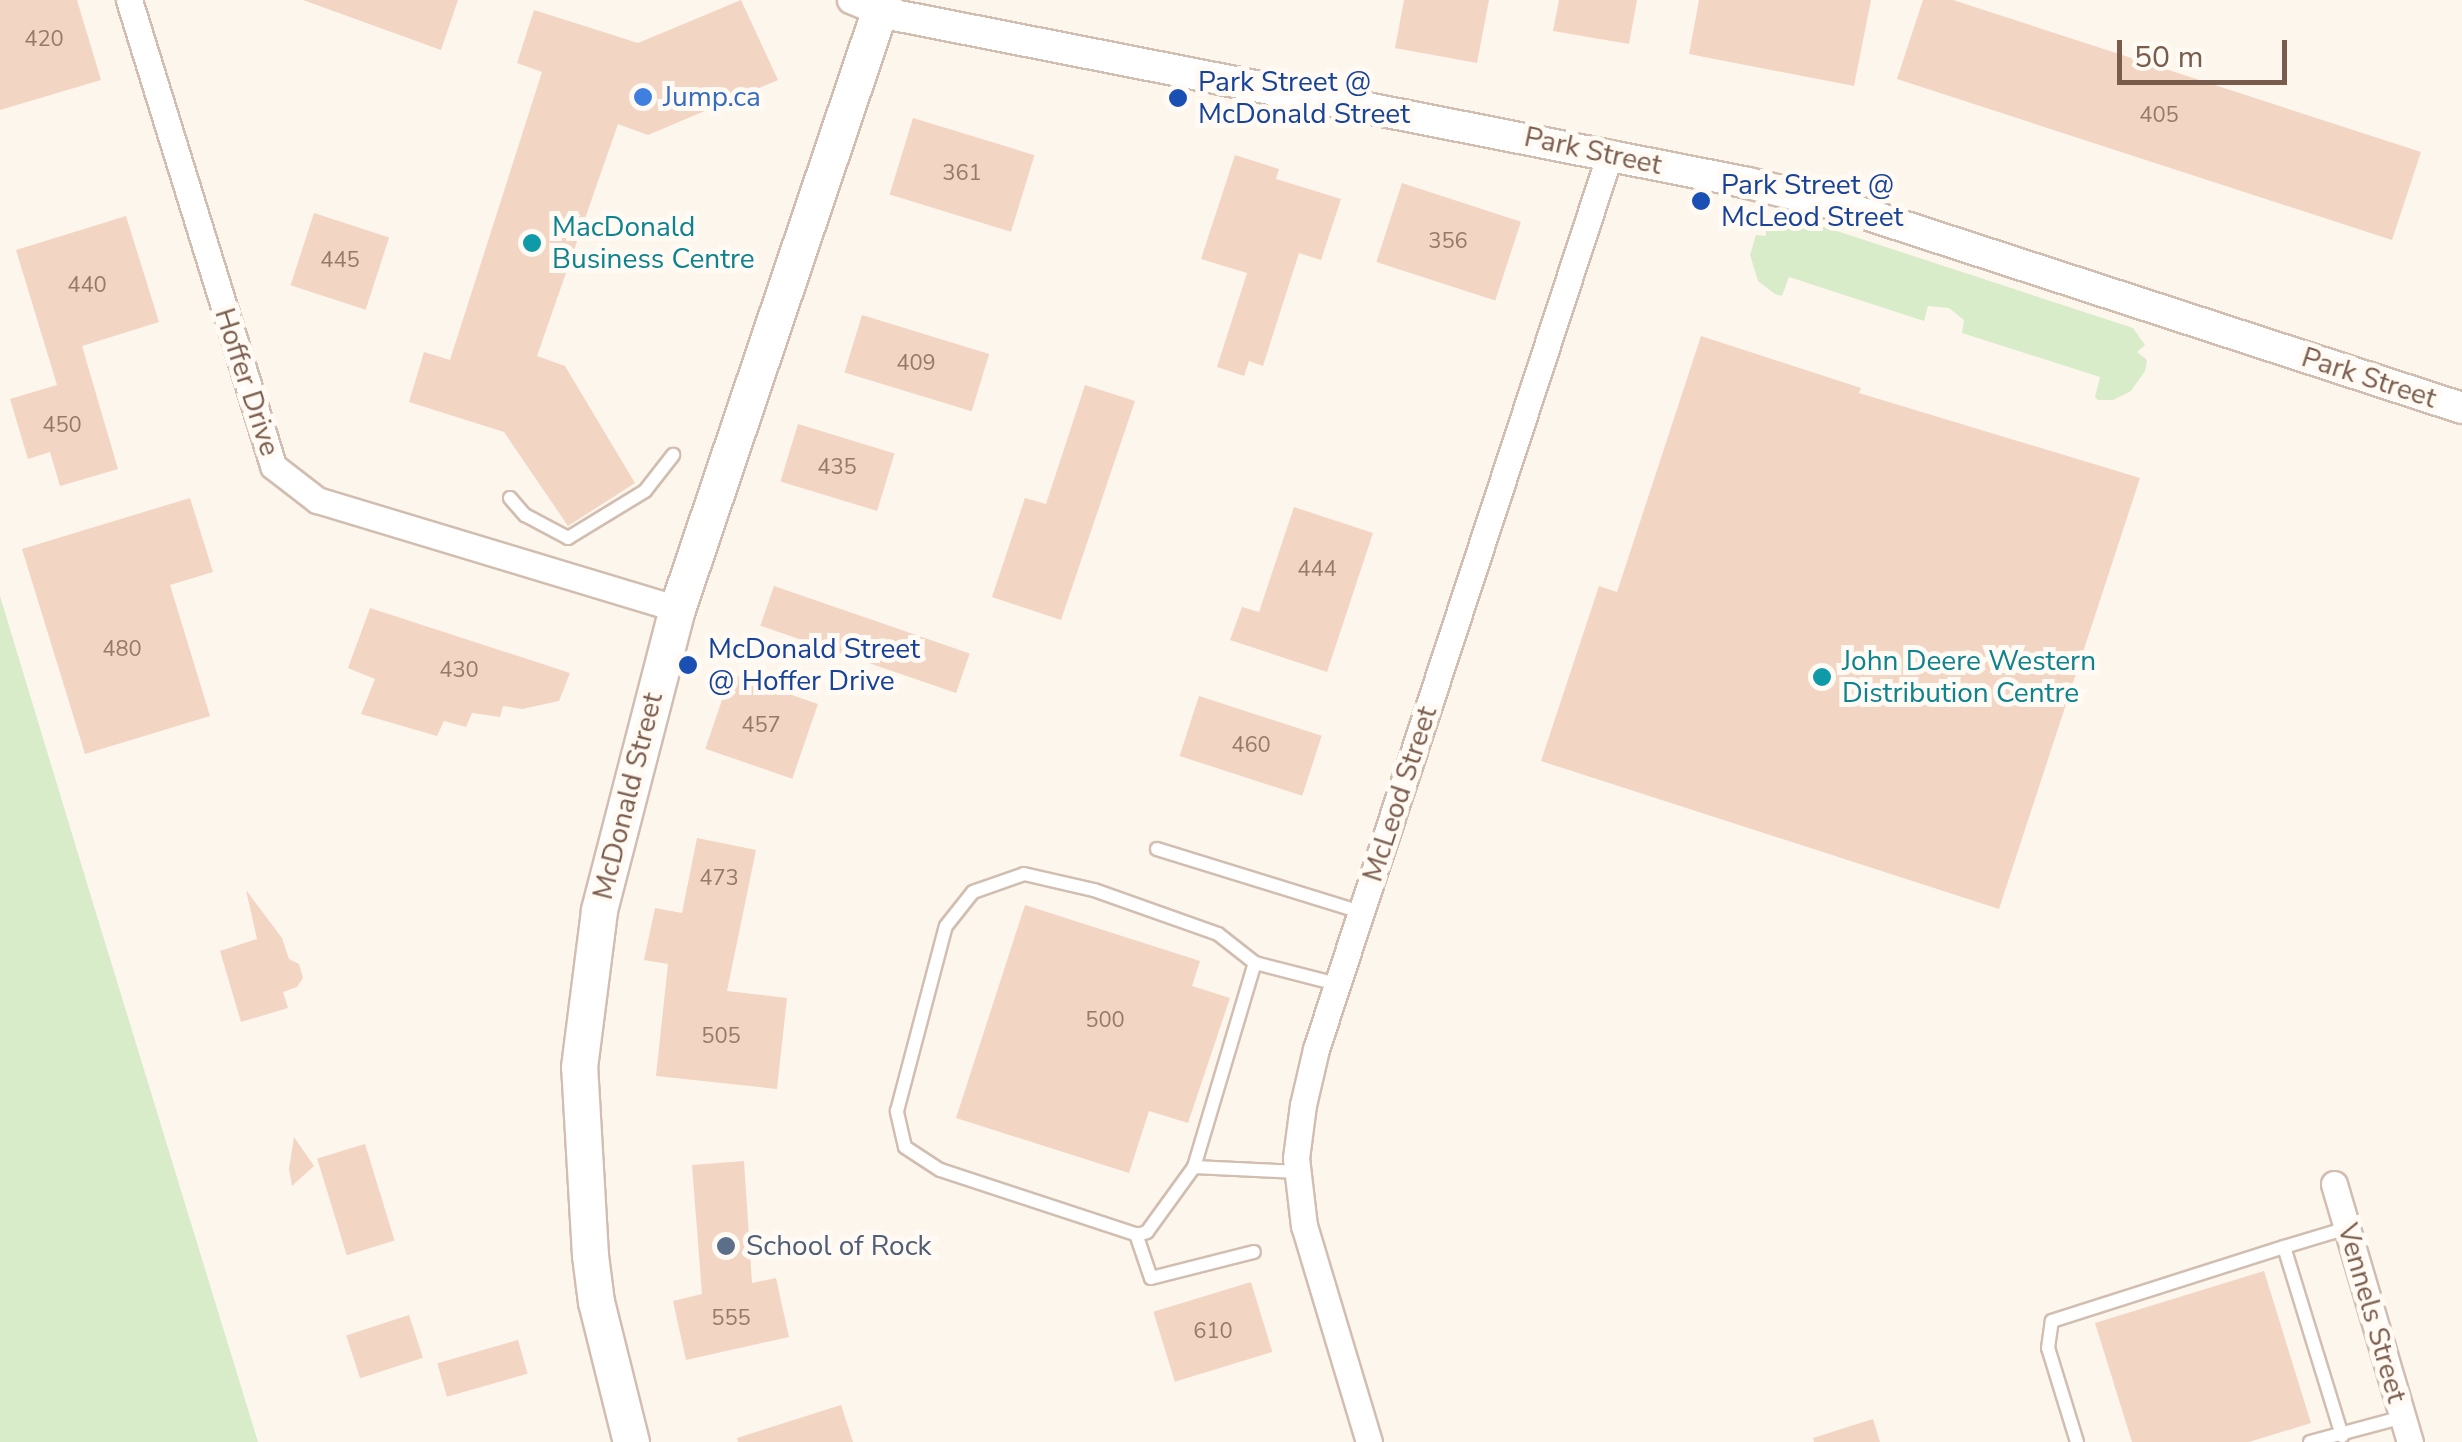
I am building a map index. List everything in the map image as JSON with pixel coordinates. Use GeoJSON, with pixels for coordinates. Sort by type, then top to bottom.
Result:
{"type":"FeatureCollection","features":[{"type":"Feature","properties":{"kind":"main road","name":"McDonald Street"},"geometry":{"type":"LineString","coordinates":[[627,1439],[596,1302],[579,1067],[598,910],[677,609],[870,4]]}},
{"type":"Feature","properties":{"kind":"street","name":"Hoffer Drive"},"geometry":{"type":"LineString","coordinates":[[129,0],[272,466],[317,500],[677,609]]}},
{"type":"Feature","properties":{"kind":"street","name":"Park Street"},"geometry":{"type":"LineString","coordinates":[[870,4],[1610,154],[1841,206],[2462,408]]}},
{"type":"Feature","properties":{"kind":"street","name":"McLeod Street"},"geometry":{"type":"LineString","coordinates":[[1368,1442],[1304,1226],[1298,1172],[1303,1106],[1361,912],[1610,154]]}},
{"type":"Feature","properties":{"kind":"street","name":"Vennels Street"},"geometry":{"type":"LineString","coordinates":[[2334,1184],[2410,1442]]}},
{"type":"Feature","properties":{"kind":"lane"},"geometry":{"type":"LineString","coordinates":[[510,498],[525,515],[568,538],[645,491],[673,455]]}},
{"type":"Feature","properties":{"kind":"lane"},"geometry":{"type":"LineString","coordinates":[[1157,849],[1361,912]]}},
{"type":"Feature","properties":{"kind":"lane"},"geometry":{"type":"LineString","coordinates":[[1256,964],[1194,1167],[1147,1232],[1136,1234],[940,1170],[906,1147],[897,1111],[946,926],[972,892],[1024,874],[1094,890],[1218,934],[1256,964],[1338,984]]}},
{"type":"Feature","properties":{"kind":"lane"},"geometry":{"type":"LineString","coordinates":[[1194,1167],[1298,1172]]}},
{"type":"Feature","properties":{"kind":"lane"},"geometry":{"type":"LineString","coordinates":[[2077,1442],[2048,1348],[2052,1321],[2347,1228]]}},
{"type":"Feature","properties":{"kind":"lane"},"geometry":{"type":"LineString","coordinates":[[1136,1234],[1151,1278],[1254,1252]]}},
{"type":"Feature","properties":{"kind":"lane"},"geometry":{"type":"LineString","coordinates":[[2284,1247],[2342,1436]]}},
{"type":"Feature","properties":{"kind":"lane"},"geometry":{"type":"LineString","coordinates":[[2308,1442],[2403,1417]]}},
{"type":"Feature","properties":{"kind":"green space"},"geometry":{"type":"Polygon","coordinates":[[[1782,213],[2133,328],[2145,345],[2137,352],[2147,360],[2145,371],[2131,391],[2113,400],[2098,400],[2095,397],[2100,377],[1962,333],[1964,320],[1949,308],[1928,306],[1924,321],[1789,277],[1782,296],[1775,294],[1758,281],[1750,255],[1756,235],[1766,236],[1766,223],[1782,213]]]}},
{"type":"Feature","properties":{"kind":"green space"},"geometry":{"type":"Polygon","coordinates":[[[0,596],[89,890],[258,1442],[0,1442],[0,596]]]}},
{"type":"Feature","properties":{"kind":"building"},"geometry":{"type":"Polygon","coordinates":[[[0,0],[77,0],[101,80],[0,110],[0,0]]]}},
{"type":"Feature","properties":{"kind":"building"},"geometry":{"type":"Polygon","coordinates":[[[303,0],[458,0],[441,50],[303,0]]]}},
{"type":"Feature","properties":{"kind":"building","name":"MacDonald Business Centre"},"geometry":{"type":"Polygon","coordinates":[[[741,0],[778,80],[648,135],[618,124],[537,356],[565,366],[635,483],[568,526],[504,432],[409,402],[424,352],[450,360],[542,72],[517,63],[534,10],[638,43],[741,0]]]}},
{"type":"Feature","properties":{"kind":"building"},"geometry":{"type":"Polygon","coordinates":[[[1404,0],[1489,0],[1477,63],[1395,48],[1404,0]]]}},
{"type":"Feature","properties":{"kind":"building"},"geometry":{"type":"Polygon","coordinates":[[[1559,0],[1637,0],[1629,44],[1553,31],[1559,0]]]}},
{"type":"Feature","properties":{"kind":"building"},"geometry":{"type":"Polygon","coordinates":[[[1699,0],[1871,0],[1854,86],[1689,54],[1699,0]]]}},
{"type":"Feature","properties":{"kind":"building"},"geometry":{"type":"Polygon","coordinates":[[[1923,0],[1953,0],[2421,152],[2392,240],[1897,79],[1923,0]]]}},
{"type":"Feature","properties":{"kind":"building"},"geometry":{"type":"Polygon","coordinates":[[[913,118],[1034,155],[1011,232],[890,195],[913,118]]]}},
{"type":"Feature","properties":{"kind":"building"},"geometry":{"type":"Polygon","coordinates":[[[1235,155],[1279,169],[1276,179],[1341,199],[1321,260],[1299,253],[1263,366],[1249,361],[1244,376],[1217,367],[1247,273],[1201,259],[1235,155]]]}},
{"type":"Feature","properties":{"kind":"building"},"geometry":{"type":"Polygon","coordinates":[[[1402,183],[1521,222],[1495,301],[1376,262],[1402,183]]]}},
{"type":"Feature","properties":{"kind":"building"},"geometry":{"type":"Polygon","coordinates":[[[314,213],[389,237],[366,310],[291,285],[314,213]]]}},
{"type":"Feature","properties":{"kind":"building"},"geometry":{"type":"Polygon","coordinates":[[[126,216],[159,322],[82,346],[118,469],[60,486],[50,452],[28,459],[10,399],[57,385],[16,250],[126,216]]]}},
{"type":"Feature","properties":{"kind":"building"},"geometry":{"type":"Polygon","coordinates":[[[862,315],[989,354],[972,411],[844,372],[862,315]]]}},
{"type":"Feature","properties":{"kind":"building","name":"John Deere Western Distribution Centre"},"geometry":{"type":"Polygon","coordinates":[[[1701,336],[1861,388],[1859,393],[2140,478],[1999,909],[1541,761],[1599,586],[1617,592],[1701,336]]]}},
{"type":"Feature","properties":{"kind":"building"},"geometry":{"type":"Polygon","coordinates":[[[1085,385],[1135,401],[1061,620],[992,597],[1025,498],[1046,504],[1085,385]]]}},
{"type":"Feature","properties":{"kind":"building"},"geometry":{"type":"Polygon","coordinates":[[[798,424],[895,454],[877,511],[780,481],[798,424]]]}},
{"type":"Feature","properties":{"kind":"building"},"geometry":{"type":"Polygon","coordinates":[[[190,498],[213,572],[170,585],[210,716],[85,754],[22,549],[190,498]]]}},
{"type":"Feature","properties":{"kind":"building"},"geometry":{"type":"Polygon","coordinates":[[[1294,507],[1373,533],[1327,672],[1230,640],[1242,607],[1259,612],[1294,507]]]}},
{"type":"Feature","properties":{"kind":"building"},"geometry":{"type":"Polygon","coordinates":[[[774,586],[970,653],[956,693],[760,626],[774,586]]]}},
{"type":"Feature","properties":{"kind":"building"},"geometry":{"type":"Polygon","coordinates":[[[370,608],[570,673],[559,701],[522,709],[503,706],[500,717],[472,713],[466,727],[444,721],[437,736],[361,714],[375,679],[348,668],[370,608]]]}},
{"type":"Feature","properties":{"kind":"building"},"geometry":{"type":"Polygon","coordinates":[[[731,674],[818,704],[792,779],[705,749],[731,674]]]}},
{"type":"Feature","properties":{"kind":"building"},"geometry":{"type":"Polygon","coordinates":[[[1199,696],[1322,736],[1302,796],[1180,756],[1199,696]]]}},
{"type":"Feature","properties":{"kind":"building"},"geometry":{"type":"Polygon","coordinates":[[[697,838],[756,850],[727,991],[787,998],[777,1089],[656,1076],[668,964],[644,960],[655,908],[682,913],[697,838]]]}},
{"type":"Feature","properties":{"kind":"building"},"geometry":{"type":"Polygon","coordinates":[[[246,890],[282,938],[289,959],[299,964],[303,978],[297,987],[283,992],[288,1008],[241,1022],[220,951],[257,939],[246,890]]]}},
{"type":"Feature","properties":{"kind":"building"},"geometry":{"type":"Polygon","coordinates":[[[1025,905],[1200,961],[1192,986],[1230,998],[1188,1123],[1149,1111],[1129,1173],[956,1118],[1025,905]]]}},
{"type":"Feature","properties":{"kind":"building"},"geometry":{"type":"Polygon","coordinates":[[[294,1137],[314,1166],[292,1186],[289,1169],[294,1137]]]}},
{"type":"Feature","properties":{"kind":"building"},"geometry":{"type":"Polygon","coordinates":[[[365,1144],[395,1241],[347,1255],[317,1159],[365,1144]]]}},
{"type":"Feature","properties":{"kind":"building"},"geometry":{"type":"Polygon","coordinates":[[[744,1161],[752,1283],[776,1278],[789,1337],[686,1360],[673,1301],[702,1294],[692,1165],[744,1161]]]}},
{"type":"Feature","properties":{"kind":"building"},"geometry":{"type":"Polygon","coordinates":[[[2264,1271],[2311,1423],[2249,1442],[2132,1442],[2095,1323],[2264,1271]]]}},
{"type":"Feature","properties":{"kind":"building"},"geometry":{"type":"Polygon","coordinates":[[[1251,1282],[1272,1352],[1175,1382],[1153,1312],[1251,1282]]]}},
{"type":"Feature","properties":{"kind":"building"},"geometry":{"type":"Polygon","coordinates":[[[409,1315],[423,1358],[360,1378],[346,1335],[409,1315]]]}},
{"type":"Feature","properties":{"kind":"building"},"geometry":{"type":"Polygon","coordinates":[[[518,1340],[528,1374],[447,1397],[437,1363],[518,1340]]]}},
{"type":"Feature","properties":{"kind":"building"},"geometry":{"type":"Polygon","coordinates":[[[841,1405],[853,1442],[738,1442],[737,1438],[841,1405]]]}},
{"type":"Feature","properties":{"kind":"building"},"geometry":{"type":"Polygon","coordinates":[[[1873,1419],[1880,1442],[1814,1442],[1813,1438],[1873,1419]]]}},
{"type":"Feature","properties":{"kind":"place","name":"Jump.ca"},"geometry":{"type":"Point","coordinates":[643,97]}},
{"type":"Feature","properties":{"kind":"place","name":"Park Street @ McDonald Street"},"geometry":{"type":"Point","coordinates":[1178,98]}},
{"type":"Feature","properties":{"kind":"place","name":"Park Street @ McLeod Street"},"geometry":{"type":"Point","coordinates":[1701,201]}},
{"type":"Feature","properties":{"kind":"place","name":"MacDonald Business Centre"},"geometry":{"type":"Point","coordinates":[532,243]}},
{"type":"Feature","properties":{"kind":"place","name":"McDonald Street @ Hoffer Drive"},"geometry":{"type":"Point","coordinates":[688,665]}},
{"type":"Feature","properties":{"kind":"place","name":"John Deere Western Distribution Centre"},"geometry":{"type":"Point","coordinates":[1822,677]}},
{"type":"Feature","properties":{"kind":"place","name":"School of Rock"},"geometry":{"type":"Point","coordinates":[726,1246]}}]}
